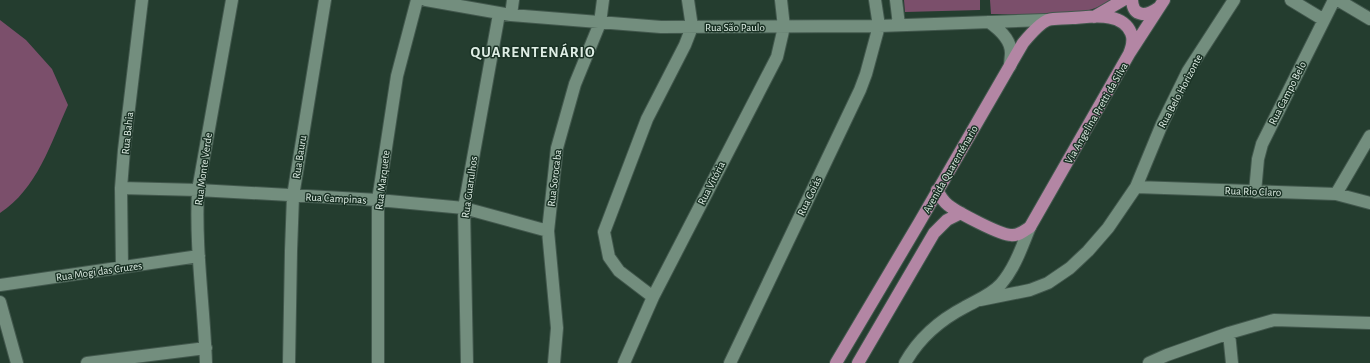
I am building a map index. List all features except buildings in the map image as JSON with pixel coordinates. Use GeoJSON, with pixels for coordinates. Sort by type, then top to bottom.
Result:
{"type":"FeatureCollection","features":[{"type":"Feature","properties":{"kind":"main road"},"geometry":{"type":"LineString","coordinates":[[1094,17],[1123,0]]}},
{"type":"Feature","properties":{"kind":"main road"},"geometry":{"type":"LineString","coordinates":[[1132,0],[1134,9],[1141,14],[1149,14],[1161,4]]}},
{"type":"Feature","properties":{"kind":"main road","name":"Via Angelina Pretti da Silva"},"geometry":{"type":"LineString","coordinates":[[1030,227],[1129,54],[1161,4]]}},
{"type":"Feature","properties":{"kind":"main road"},"geometry":{"type":"LineString","coordinates":[[1046,20],[1094,17],[1120,21],[1127,26],[1130,31],[1132,48],[1129,54]]}},
{"type":"Feature","properties":{"kind":"main road","name":"Avenida Quarenténario"},"geometry":{"type":"LineString","coordinates":[[836,363],[1023,43],[1046,20]]}},
{"type":"Feature","properties":{"kind":"main road"},"geometry":{"type":"LineString","coordinates":[[937,190],[943,200],[961,213],[1010,235],[1021,233],[1030,227]]}},
{"type":"Feature","properties":{"kind":"main road"},"geometry":{"type":"LineString","coordinates":[[858,363],[934,233],[947,220],[961,213]]}},
{"type":"Feature","properties":{"kind":"street","name":"Rua Bahia"},"geometry":{"type":"LineString","coordinates":[[122,267],[121,188],[124,150],[142,0]]}},
{"type":"Feature","properties":{"kind":"street","name":"Rua Monte Verde"},"geometry":{"type":"LineString","coordinates":[[206,363],[199,256],[197,206],[198,190],[232,0]]}},
{"type":"Feature","properties":{"kind":"street","name":"Rua Bauru"},"geometry":{"type":"LineString","coordinates":[[289,363],[293,196],[325,0]]}},
{"type":"Feature","properties":{"kind":"street","name":"Rua Marquete"},"geometry":{"type":"LineString","coordinates":[[378,363],[378,200],[397,76],[417,0]]}},
{"type":"Feature","properties":{"kind":"street","name":"Rua São Paulo"},"geometry":{"type":"LineString","coordinates":[[426,0],[499,14],[661,27],[879,26],[1046,20]]}},
{"type":"Feature","properties":{"kind":"street"},"geometry":{"type":"LineString","coordinates":[[511,15],[513,0]]}},
{"type":"Feature","properties":{"kind":"street","name":"Rua Sorocaba"},"geometry":{"type":"LineString","coordinates":[[554,363],[557,328],[548,231],[557,148],[575,84],[600,23],[603,0]]}},
{"type":"Feature","properties":{"kind":"street"},"geometry":{"type":"LineString","coordinates":[[653,297],[619,271],[609,257],[604,232],[648,119],[685,45],[692,27],[688,0]]}},
{"type":"Feature","properties":{"kind":"street","name":"Rua Vitória"},"geometry":{"type":"LineString","coordinates":[[624,363],[653,297],[777,57],[784,27],[781,0]]}},
{"type":"Feature","properties":{"kind":"street"},"geometry":{"type":"LineString","coordinates":[[875,0],[879,26]]}},
{"type":"Feature","properties":{"kind":"street"},"geometry":{"type":"LineString","coordinates":[[896,0],[898,25]]}},
{"type":"Feature","properties":{"kind":"street","name":"Rua Belo Horizonte"},"geometry":{"type":"LineString","coordinates":[[980,300],[1030,290],[1048,283],[1070,268],[1088,251],[1108,228],[1136,187],[1162,124],[1188,71],[1234,0]]}},
{"type":"Feature","properties":{"kind":"street"},"geometry":{"type":"LineString","coordinates":[[1292,0],[1324,20]]}},
{"type":"Feature","properties":{"kind":"street","name":"Rua Campo Belo"},"geometry":{"type":"LineString","coordinates":[[1255,192],[1258,158],[1262,144],[1334,0]]}},
{"type":"Feature","properties":{"kind":"street"},"geometry":{"type":"LineString","coordinates":[[1338,0],[1370,19]]}},
{"type":"Feature","properties":{"kind":"street","name":"Rua Guarulhos"},"geometry":{"type":"LineString","coordinates":[[466,363],[464,208],[499,14]]}},
{"type":"Feature","properties":{"kind":"street"},"geometry":{"type":"LineString","coordinates":[[989,22],[1005,36],[1009,43],[1011,52],[1010,67]]}},
{"type":"Feature","properties":{"kind":"street","name":"Rua Goiás"},"geometry":{"type":"LineString","coordinates":[[730,363],[860,90],[879,26]]}},
{"type":"Feature","properties":{"kind":"street"},"geometry":{"type":"LineString","coordinates":[[1336,194],[1370,136]]}},
{"type":"Feature","properties":{"kind":"street","name":"Rua Rio Claro"},"geometry":{"type":"LineString","coordinates":[[1136,187],[1336,194],[1370,204]]}},
{"type":"Feature","properties":{"kind":"street","name":"Rua Campinas"},"geometry":{"type":"LineString","coordinates":[[121,188],[198,190],[378,200],[464,208],[548,231]]}},
{"type":"Feature","properties":{"kind":"street"},"geometry":{"type":"LineString","coordinates":[[905,363],[929,331],[959,311],[980,300],[1000,285],[1008,275],[1030,227]]}},
{"type":"Feature","properties":{"kind":"street","name":"Rua Mogi das Cruzes"},"geometry":{"type":"LineString","coordinates":[[0,285],[199,256]]}},
{"type":"Feature","properties":{"kind":"street"},"geometry":{"type":"LineString","coordinates":[[0,302],[17,363]]}},
{"type":"Feature","properties":{"kind":"street"},"geometry":{"type":"LineString","coordinates":[[1149,363],[1229,333],[1274,320],[1370,323]]}},
{"type":"Feature","properties":{"kind":"street"},"geometry":{"type":"LineString","coordinates":[[1229,333],[1232,363]]}},
{"type":"Feature","properties":{"kind":"street"},"geometry":{"type":"LineString","coordinates":[[87,363],[206,348]]}},
{"type":"Feature","properties":{"kind":"shaded area"},"geometry":{"type":"Polygon","coordinates":[[[904,0],[980,0],[980,10],[905,12],[904,0]]]}},
{"type":"Feature","properties":{"kind":"shaded area"},"geometry":{"type":"Polygon","coordinates":[[[990,0],[1112,0],[1086,11],[1046,15],[991,14],[990,0]]]}},
{"type":"Feature","properties":{"kind":"shaded area"},"geometry":{"type":"Polygon","coordinates":[[[0,20],[26,40],[52,69],[68,105],[42,164],[24,191],[13,203],[0,213],[0,20]]]}},
{"type":"Feature","properties":{"kind":"district","name":"QUARENTENÁRIO"},"geometry":{"type":"Point","coordinates":[533,52]}}]}
